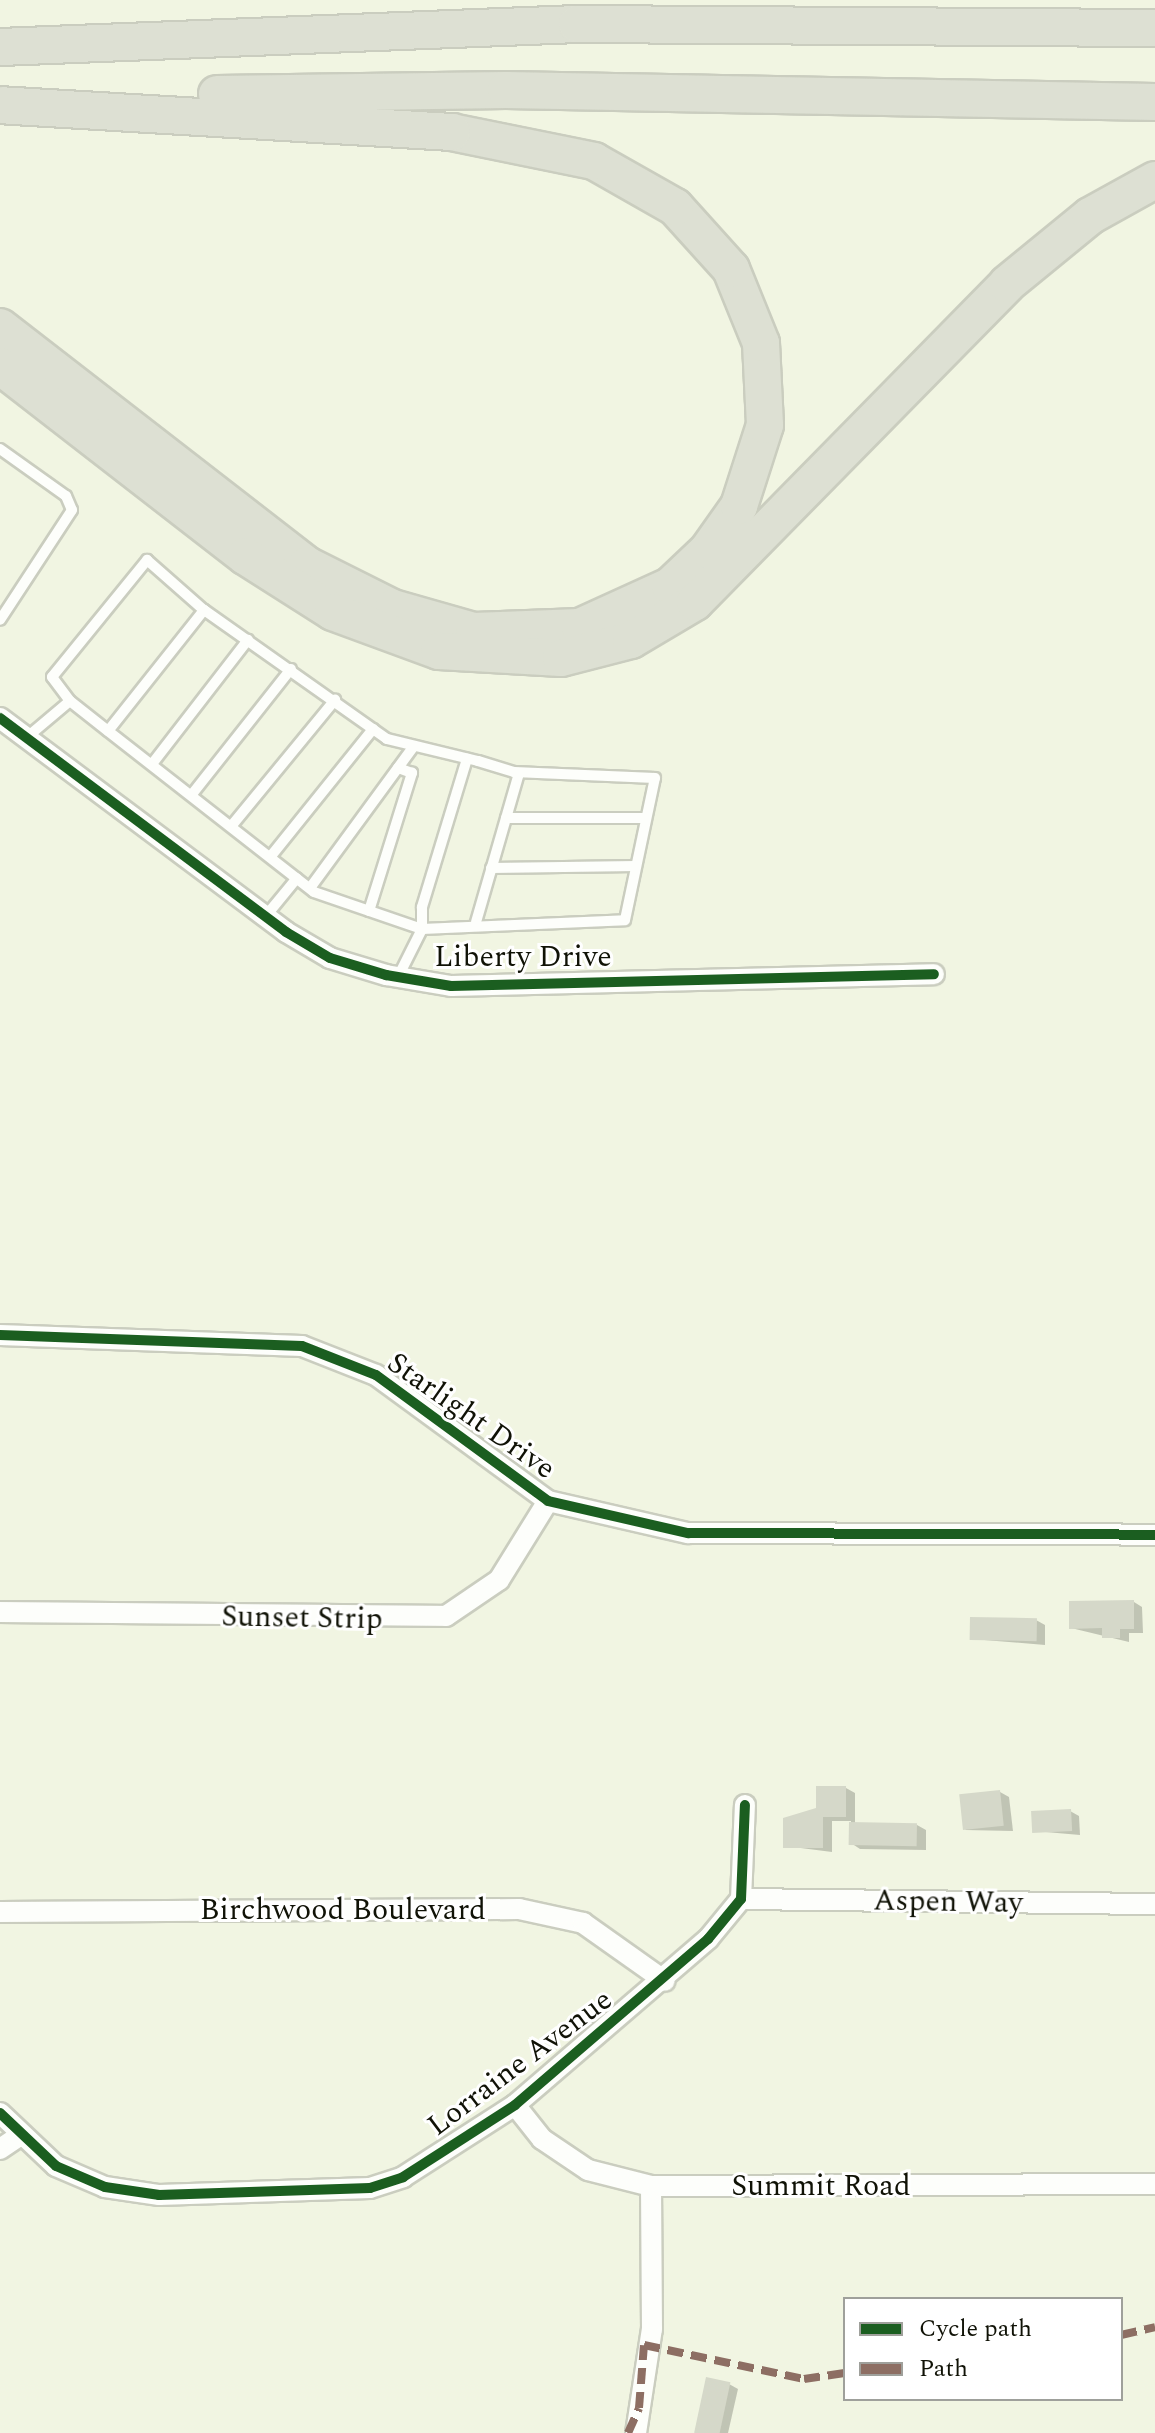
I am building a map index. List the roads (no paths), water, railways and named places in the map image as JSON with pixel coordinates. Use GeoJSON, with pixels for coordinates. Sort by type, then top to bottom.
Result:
{"type":"FeatureCollection","features":[{"type":"Feature","properties":{"kind":"highway"},"geometry":{"type":"LineString","coordinates":[[1017,0],[1155,15]]}},
{"type":"Feature","properties":{"kind":"highway"},"geometry":{"type":"LineString","coordinates":[[0,47],[549,24],[1155,28]]}},
{"type":"Feature","properties":{"kind":"highway"},"geometry":{"type":"LineString","coordinates":[[1,105],[434,90],[1155,102]]}},
{"type":"Feature","properties":{"kind":"highway"},"geometry":{"type":"LineString","coordinates":[[0,327],[307,565],[393,608],[474,631],[580,627],[670,586],[708,550],[739,506],[765,425],[761,343],[731,269],[675,207],[594,161],[438,130],[1,105]]}},
{"type":"Feature","properties":{"kind":"highway"},"geometry":{"type":"LineString","coordinates":[[0,366],[254,562],[349,620],[460,655],[525,661],[579,656],[647,633],[695,602],[1007,284],[1090,216],[1155,180]]}},
{"type":"Feature","properties":{"kind":"street","name":"Liberty Drive"},"geometry":{"type":"LineString","coordinates":[[0,718],[265,917],[330,958],[398,977],[451,986],[934,974]]}},
{"type":"Feature","properties":{"kind":"street","name":"Starlight Drive"},"geometry":{"type":"LineString","coordinates":[[0,1335],[302,1346],[376,1375],[495,1469],[548,1501],[688,1533],[1155,1535]]}},
{"type":"Feature","properties":{"kind":"street","name":"Sunset Strip"},"geometry":{"type":"LineString","coordinates":[[0,1612],[446,1616],[499,1580],[548,1501]]}},
{"type":"Feature","properties":{"kind":"street"},"geometry":{"type":"LineString","coordinates":[[741,1899],[745,1805]]}},
{"type":"Feature","properties":{"kind":"street","name":"Aspen Way"},"geometry":{"type":"LineString","coordinates":[[741,1899],[1155,1904]]}},
{"type":"Feature","properties":{"kind":"street","name":"Lorraine Avenue"},"geometry":{"type":"LineString","coordinates":[[0,2113],[56,2166],[105,2187],[159,2195],[370,2188],[403,2177],[515,2105],[665,1981],[741,1899]]}},
{"type":"Feature","properties":{"kind":"street","name":"Birchwood Boulevard"},"geometry":{"type":"LineString","coordinates":[[0,1912],[519,1909],[583,1923],[665,1981]]}},
{"type":"Feature","properties":{"kind":"street","name":"Summit Road"},"geometry":{"type":"LineString","coordinates":[[515,2105],[542,2139],[588,2170],[651,2186],[1155,2184]]}},
{"type":"Feature","properties":{"kind":"street"},"geometry":{"type":"LineString","coordinates":[[0,2149],[21,2135]]}},
{"type":"Feature","properties":{"kind":"street"},"geometry":{"type":"LineString","coordinates":[[636,2433],[652,2329],[651,2186]]}},
{"type":"Feature","properties":{"kind":"lane"},"geometry":{"type":"LineString","coordinates":[[0,620],[72,510],[66,496],[2,453]]}},
{"type":"Feature","properties":{"kind":"lane"},"geometry":{"type":"LineString","coordinates":[[147,560],[204,610],[248,640],[373,729],[414,746],[519,773],[655,778],[625,920],[476,922],[448,933],[422,929],[310,888],[233,824],[70,701],[52,677],[147,560]]}},
{"type":"Feature","properties":{"kind":"lane"},"geometry":{"type":"LineString","coordinates":[[108,731],[204,610]]}},
{"type":"Feature","properties":{"kind":"lane"},"geometry":{"type":"LineString","coordinates":[[152,764],[248,640]]}},
{"type":"Feature","properties":{"kind":"lane"},"geometry":{"type":"LineString","coordinates":[[193,793],[291,669]]}},
{"type":"Feature","properties":{"kind":"lane"},"geometry":{"type":"LineString","coordinates":[[233,824],[335,700]]}},
{"type":"Feature","properties":{"kind":"lane"},"geometry":{"type":"LineString","coordinates":[[26,738],[70,701]]}},
{"type":"Feature","properties":{"kind":"lane"},"geometry":{"type":"LineString","coordinates":[[271,856],[373,729]]}},
{"type":"Feature","properties":{"kind":"lane"},"geometry":{"type":"LineString","coordinates":[[310,888],[414,746]]}},
{"type":"Feature","properties":{"kind":"lane"},"geometry":{"type":"LineString","coordinates":[[398,977],[422,929],[422,907],[467,759]]}},
{"type":"Feature","properties":{"kind":"lane"},"geometry":{"type":"LineString","coordinates":[[369,911],[412,773],[398,768]]}},
{"type":"Feature","properties":{"kind":"lane"},"geometry":{"type":"LineString","coordinates":[[476,922],[519,773]]}},
{"type":"Feature","properties":{"kind":"lane"},"geometry":{"type":"LineString","coordinates":[[506,818],[646,818]]}},
{"type":"Feature","properties":{"kind":"lane"},"geometry":{"type":"LineString","coordinates":[[491,868],[636,866]]}},
{"type":"Feature","properties":{"kind":"lane"},"geometry":{"type":"LineString","coordinates":[[265,917],[297,878]]}}]}
